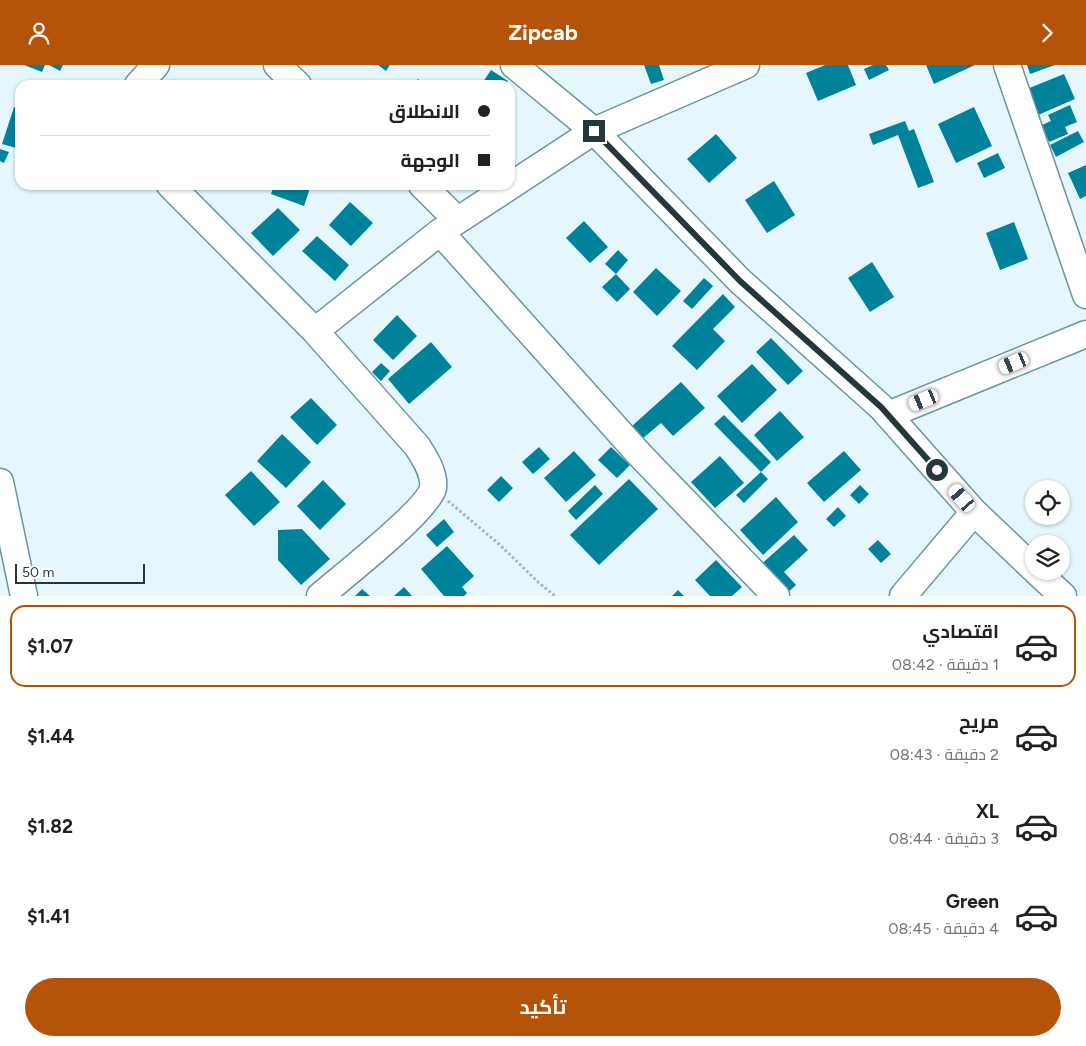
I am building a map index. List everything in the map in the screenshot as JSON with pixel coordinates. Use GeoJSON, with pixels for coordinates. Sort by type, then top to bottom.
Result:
{"type":"FeatureCollection","features":[{"type":"Feature","properties":{"kind":"street"},"geometry":{"type":"LineString","coordinates":[[142,80],[156,65]]}},
{"type":"Feature","properties":{"kind":"street"},"geometry":{"type":"LineString","coordinates":[[277,65],[293,80]]}},
{"type":"Feature","properties":{"kind":"street"},"geometry":{"type":"LineString","coordinates":[[514,65],[594,131],[740,281],[888,415],[974,512],[1025,560]]}},
{"type":"Feature","properties":{"kind":"street"},"geometry":{"type":"LineString","coordinates":[[515,182],[594,131],[746,65]]}},
{"type":"Feature","properties":{"kind":"street"},"geometry":{"type":"LineString","coordinates":[[1007,65],[1086,295]]}},
{"type":"Feature","properties":{"kind":"street"},"geometry":{"type":"LineString","coordinates":[[175,190],[315,331],[427,461],[433,488],[422,505],[407,521],[320,596]]}},
{"type":"Feature","properties":{"kind":"street"},"geometry":{"type":"LineString","coordinates":[[425,190],[448,226],[639,454],[776,596]]}},
{"type":"Feature","properties":{"kind":"street"},"geometry":{"type":"LineString","coordinates":[[315,331],[448,226],[503,190]]}},
{"type":"Feature","properties":{"kind":"street"},"geometry":{"type":"LineString","coordinates":[[888,415],[1086,333]]}},
{"type":"Feature","properties":{"kind":"street"},"geometry":{"type":"LineString","coordinates":[[0,482],[24,596]]}},
{"type":"Feature","properties":{"kind":"street"},"geometry":{"type":"LineString","coordinates":[[903,596],[974,512]]}},
{"type":"Feature","properties":{"kind":"street"},"geometry":{"type":"LineString","coordinates":[[1046,580],[1063,596]]}},
{"type":"Feature","properties":{"kind":"path"},"geometry":{"type":"LineString","coordinates":[[433,488],[500,545],[555,596]]}},
{"type":"Feature","properties":{"kind":"building"},"geometry":{"type":"Polygon","coordinates":[[[24,65],[45,65],[42,72],[24,65]]]}},
{"type":"Feature","properties":{"kind":"building"},"geometry":{"type":"Polygon","coordinates":[[[49,65],[63,65],[60,71],[49,65]]]}},
{"type":"Feature","properties":{"kind":"building"},"geometry":{"type":"Polygon","coordinates":[[[378,65],[390,65],[386,71],[378,65]]]}},
{"type":"Feature","properties":{"kind":"building"},"geometry":{"type":"Polygon","coordinates":[[[644,65],[659,65],[664,80],[651,84],[644,65]]]}},
{"type":"Feature","properties":{"kind":"building"},"geometry":{"type":"Polygon","coordinates":[[[825,65],[848,65],[856,85],[818,101],[806,73],[825,65]]]}},
{"type":"Feature","properties":{"kind":"building"},"geometry":{"type":"Polygon","coordinates":[[[873,65],[886,65],[889,70],[869,80],[864,69],[873,65]]]}},
{"type":"Feature","properties":{"kind":"building"},"geometry":{"type":"Polygon","coordinates":[[[926,65],[975,65],[934,84],[926,65]]]}},
{"type":"Feature","properties":{"kind":"building"},"geometry":{"type":"Polygon","coordinates":[[[1027,65],[1055,65],[1030,74],[1027,65]]]}},
{"type":"Feature","properties":{"kind":"building"},"geometry":{"type":"Polygon","coordinates":[[[491,70],[506,80],[484,80],[491,70]]]}},
{"type":"Feature","properties":{"kind":"building"},"geometry":{"type":"Polygon","coordinates":[[[1064,74],[1075,99],[1038,115],[1027,89],[1064,74]]]}},
{"type":"Feature","properties":{"kind":"building"},"geometry":{"type":"Polygon","coordinates":[[[1070,105],[1077,122],[1065,127],[1068,134],[1049,142],[1042,125],[1051,121],[1048,115],[1070,105]]]}},
{"type":"Feature","properties":{"kind":"building"},"geometry":{"type":"Polygon","coordinates":[[[14,107],[15,107],[15,148],[2,144],[14,107]]]}},
{"type":"Feature","properties":{"kind":"building"},"geometry":{"type":"Polygon","coordinates":[[[974,107],[992,146],[956,163],[938,124],[974,107]]]}},
{"type":"Feature","properties":{"kind":"building"},"geometry":{"type":"Polygon","coordinates":[[[905,121],[909,131],[914,129],[934,182],[918,188],[898,135],[873,145],[869,134],[905,121]]]}},
{"type":"Feature","properties":{"kind":"building"},"geometry":{"type":"Polygon","coordinates":[[[1078,131],[1084,142],[1056,157],[1050,145],[1078,131]]]}},
{"type":"Feature","properties":{"kind":"building"},"geometry":{"type":"Polygon","coordinates":[[[716,134],[737,158],[709,183],[687,159],[716,134]]]}},
{"type":"Feature","properties":{"kind":"building"},"geometry":{"type":"Polygon","coordinates":[[[0,149],[9,152],[4,163],[0,161],[0,149]]]}},
{"type":"Feature","properties":{"kind":"building"},"geometry":{"type":"Polygon","coordinates":[[[998,153],[1005,168],[984,178],[977,163],[998,153]]]}},
{"type":"Feature","properties":{"kind":"building"},"geometry":{"type":"Polygon","coordinates":[[[1086,165],[1086,196],[1080,199],[1068,173],[1086,165]]]}},
{"type":"Feature","properties":{"kind":"building"},"geometry":{"type":"Polygon","coordinates":[[[774,181],[795,215],[767,233],[745,200],[774,181]]]}},
{"type":"Feature","properties":{"kind":"building"},"geometry":{"type":"Polygon","coordinates":[[[272,190],[309,190],[304,206],[271,194],[272,190]]]}},
{"type":"Feature","properties":{"kind":"building"},"geometry":{"type":"Polygon","coordinates":[[[350,202],[373,223],[351,246],[329,225],[350,202]]]}},
{"type":"Feature","properties":{"kind":"building"},"geometry":{"type":"Polygon","coordinates":[[[278,208],[300,230],[273,256],[251,233],[278,208]]]}},
{"type":"Feature","properties":{"kind":"building"},"geometry":{"type":"Polygon","coordinates":[[[584,221],[608,247],[590,263],[566,238],[584,221]]]}},
{"type":"Feature","properties":{"kind":"building"},"geometry":{"type":"Polygon","coordinates":[[[1014,222],[1028,259],[1000,270],[986,233],[1014,222]]]}},
{"type":"Feature","properties":{"kind":"building"},"geometry":{"type":"Polygon","coordinates":[[[317,236],[349,265],[335,281],[302,251],[317,236]]]}},
{"type":"Feature","properties":{"kind":"building"},"geometry":{"type":"Polygon","coordinates":[[[618,250],[628,260],[616,274],[605,264],[618,250]]]}},
{"type":"Feature","properties":{"kind":"building"},"geometry":{"type":"Polygon","coordinates":[[[872,262],[894,297],[870,312],[848,278],[872,262]]]}},
{"type":"Feature","properties":{"kind":"building"},"geometry":{"type":"Polygon","coordinates":[[[656,268],[681,291],[657,316],[633,292],[656,268]]]}},
{"type":"Feature","properties":{"kind":"building"},"geometry":{"type":"Polygon","coordinates":[[[616,274],[630,289],[617,302],[602,287],[616,274]]]}},
{"type":"Feature","properties":{"kind":"building"},"geometry":{"type":"Polygon","coordinates":[[[704,278],[713,286],[692,309],[683,301],[704,278]]]}},
{"type":"Feature","properties":{"kind":"building"},"geometry":{"type":"Polygon","coordinates":[[[723,294],[735,307],[713,329],[725,341],[697,370],[672,346],[723,294]]]}},
{"type":"Feature","properties":{"kind":"building"},"geometry":{"type":"Polygon","coordinates":[[[397,315],[417,336],[393,360],[373,340],[397,315]]]}},
{"type":"Feature","properties":{"kind":"building"},"geometry":{"type":"Polygon","coordinates":[[[771,338],[803,371],[788,385],[756,352],[771,338]]]}},
{"type":"Feature","properties":{"kind":"building"},"geometry":{"type":"Polygon","coordinates":[[[431,342],[452,367],[409,404],[388,379],[431,342]]]}},
{"type":"Feature","properties":{"kind":"building"},"geometry":{"type":"Polygon","coordinates":[[[381,363],[390,371],[381,381],[372,372],[381,363]]]}},
{"type":"Feature","properties":{"kind":"building"},"geometry":{"type":"Polygon","coordinates":[[[752,364],[777,390],[742,423],[717,396],[752,364]]]}},
{"type":"Feature","properties":{"kind":"building"},"geometry":{"type":"Polygon","coordinates":[[[681,382],[705,408],[673,436],[661,423],[643,438],[632,426],[681,382]]]}},
{"type":"Feature","properties":{"kind":"building"},"geometry":{"type":"Polygon","coordinates":[[[311,398],[337,425],[317,445],[290,417],[311,398]]]}},
{"type":"Feature","properties":{"kind":"building"},"geometry":{"type":"Polygon","coordinates":[[[780,411],[804,437],[777,461],[754,435],[780,411]]]}},
{"type":"Feature","properties":{"kind":"building"},"geometry":{"type":"Polygon","coordinates":[[[724,415],[771,462],[761,472],[714,424],[724,415]]]}},
{"type":"Feature","properties":{"kind":"building"},"geometry":{"type":"Polygon","coordinates":[[[282,434],[311,462],[286,488],[257,461],[282,434]]]}},
{"type":"Feature","properties":{"kind":"building"},"geometry":{"type":"Polygon","coordinates":[[[539,447],[550,459],[533,474],[522,462],[539,447]]]}},
{"type":"Feature","properties":{"kind":"building"},"geometry":{"type":"Polygon","coordinates":[[[611,447],[630,465],[617,478],[598,460],[611,447]]]}},
{"type":"Feature","properties":{"kind":"building"},"geometry":{"type":"Polygon","coordinates":[[[574,451],[596,475],[566,502],[544,478],[574,451]]]}},
{"type":"Feature","properties":{"kind":"building"},"geometry":{"type":"Polygon","coordinates":[[[844,451],[861,470],[824,502],[807,483],[844,451]]]}},
{"type":"Feature","properties":{"kind":"building"},"geometry":{"type":"Polygon","coordinates":[[[720,456],[744,483],[715,508],[691,482],[720,456]]]}},
{"type":"Feature","properties":{"kind":"building"},"geometry":{"type":"Polygon","coordinates":[[[251,471],[280,502],[254,526],[225,495],[251,471]]]}},
{"type":"Feature","properties":{"kind":"building"},"geometry":{"type":"Polygon","coordinates":[[[761,472],[768,479],[744,503],[736,495],[761,472]]]}},
{"type":"Feature","properties":{"kind":"building"},"geometry":{"type":"Polygon","coordinates":[[[501,476],[513,488],[499,502],[487,490],[501,476]]]}},
{"type":"Feature","properties":{"kind":"building"},"geometry":{"type":"Polygon","coordinates":[[[629,479],[658,509],[599,565],[570,535],[629,479]]]}},
{"type":"Feature","properties":{"kind":"building"},"geometry":{"type":"Polygon","coordinates":[[[323,480],[346,504],[320,530],[297,506],[323,480]]]}},
{"type":"Feature","properties":{"kind":"building"},"geometry":{"type":"Polygon","coordinates":[[[595,485],[603,494],[576,520],[568,511],[595,485]]]}},
{"type":"Feature","properties":{"kind":"building"},"geometry":{"type":"Polygon","coordinates":[[[860,485],[869,494],[859,504],[850,495],[860,485]]]}},
{"type":"Feature","properties":{"kind":"building"},"geometry":{"type":"Polygon","coordinates":[[[776,497],[798,522],[763,555],[740,530],[776,497]]]}},
{"type":"Feature","properties":{"kind":"building"},"geometry":{"type":"Polygon","coordinates":[[[838,507],[846,516],[834,527],[826,519],[838,507]]]}},
{"type":"Feature","properties":{"kind":"building"},"geometry":{"type":"Polygon","coordinates":[[[444,519],[454,532],[437,547],[426,535],[444,519]]]}},
{"type":"Feature","properties":{"kind":"building"},"geometry":{"type":"Polygon","coordinates":[[[302,529],[330,559],[301,585],[278,560],[278,530],[302,529]]]}},
{"type":"Feature","properties":{"kind":"building"},"geometry":{"type":"Polygon","coordinates":[[[794,535],[808,550],[784,572],[796,585],[784,596],[758,567],[794,535]]]}},
{"type":"Feature","properties":{"kind":"building"},"geometry":{"type":"Polygon","coordinates":[[[878,540],[891,554],[881,563],[868,549],[878,540]]]}},
{"type":"Feature","properties":{"kind":"building"},"geometry":{"type":"Polygon","coordinates":[[[447,546],[474,576],[462,587],[467,593],[464,596],[444,596],[421,569],[447,546]]]}},
{"type":"Feature","properties":{"kind":"building"},"geometry":{"type":"Polygon","coordinates":[[[716,560],[742,587],[732,596],[710,596],[695,580],[716,560]]]}},
{"type":"Feature","properties":{"kind":"building"},"geometry":{"type":"Polygon","coordinates":[[[404,587],[412,596],[394,596],[404,587]]]}},
{"type":"Feature","properties":{"kind":"building"},"geometry":{"type":"Polygon","coordinates":[[[362,589],[370,596],[355,596],[362,589]]]}},
{"type":"Feature","properties":{"kind":"building"},"geometry":{"type":"Polygon","coordinates":[[[678,590],[684,596],[672,596],[678,590]]]}},
{"type":"Feature","properties":{"kind":"route"},"geometry":{"type":"LineString","coordinates":[[594,131],[740,281],[881,407],[937,470]]}}]}
